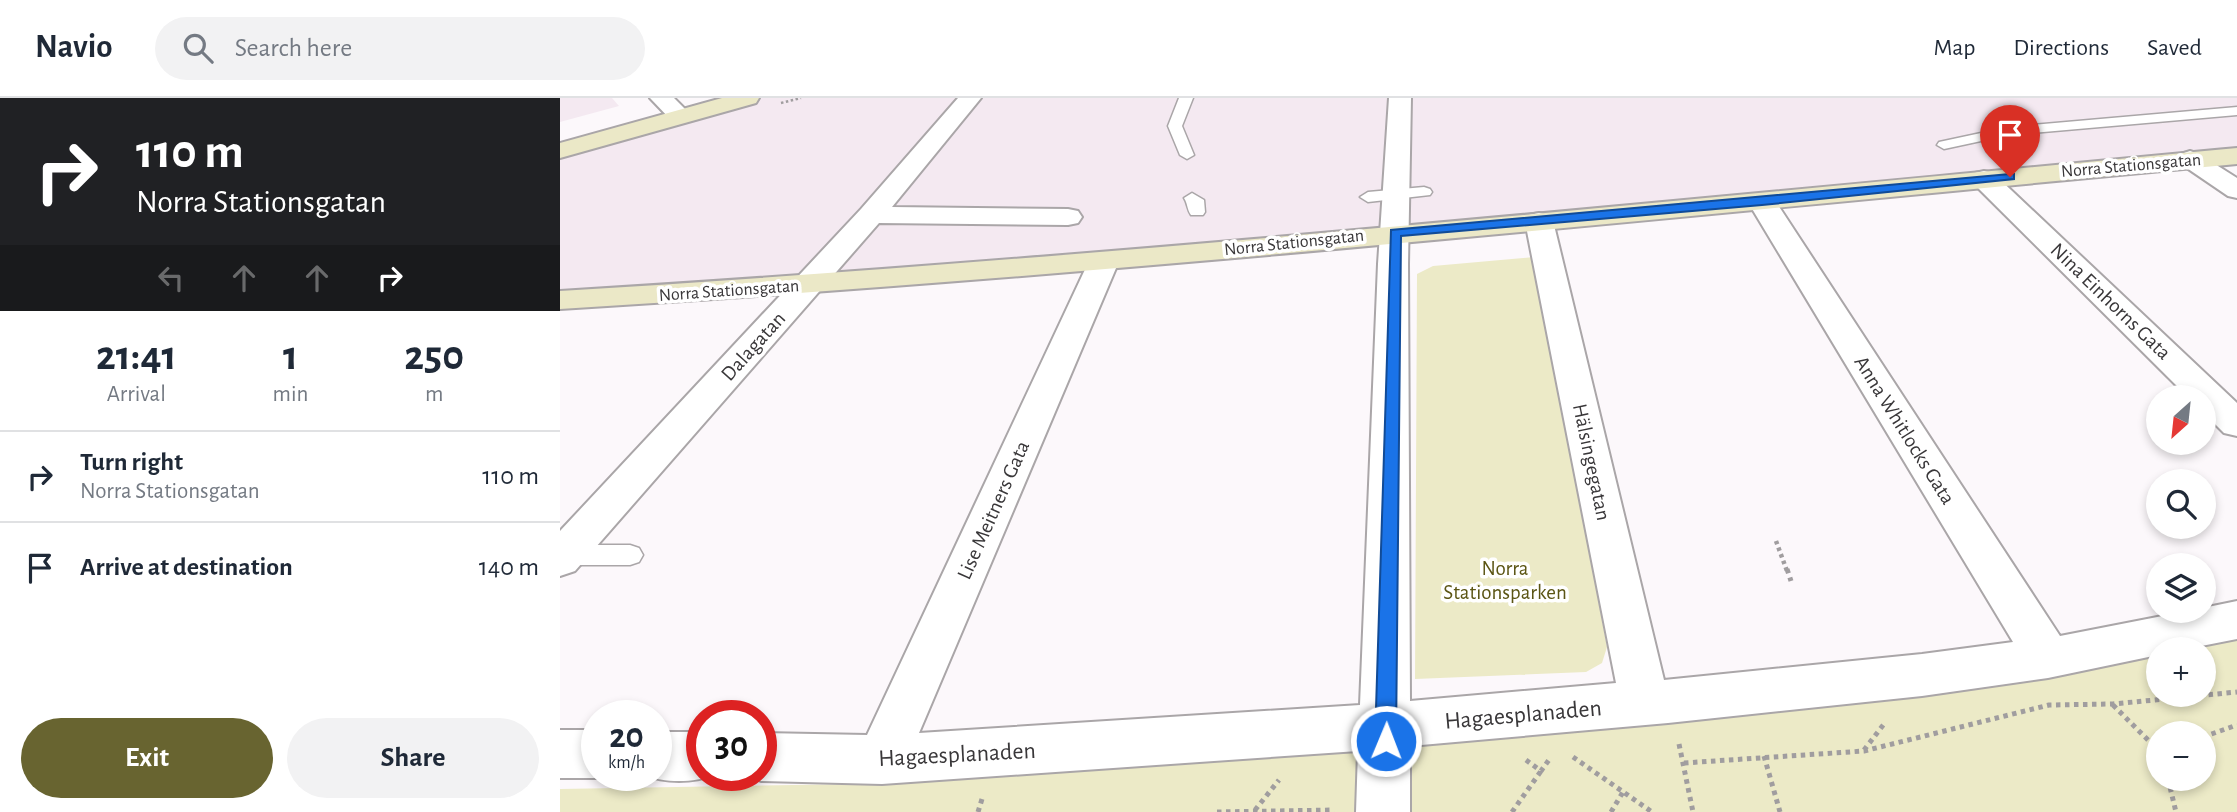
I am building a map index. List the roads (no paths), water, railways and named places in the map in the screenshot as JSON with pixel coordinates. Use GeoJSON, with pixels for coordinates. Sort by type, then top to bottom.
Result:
{"type":"FeatureCollection","features":[{"type":"Feature","properties":{"kind":"street"},"geometry":{"type":"LineString","coordinates":[[661,98],[680,116]]}},
{"type":"Feature","properties":{"kind":"street"},"geometry":{"type":"LineString","coordinates":[[560,151],[630,129],[748,98]]}},
{"type":"Feature","properties":{"kind":"street","name":"Dalagatan"},"geometry":{"type":"LineString","coordinates":[[562,557],[871,215],[970,98]]}},
{"type":"Feature","properties":{"kind":"street"},"geometry":{"type":"LineString","coordinates":[[1365,811],[1387,725],[1400,98]]}},
{"type":"Feature","properties":{"kind":"street"},"geometry":{"type":"LineString","coordinates":[[560,142],[630,129]]}},
{"type":"Feature","properties":{"kind":"street","name":"Norra Stationsgatan"},"geometry":{"type":"LineString","coordinates":[[560,300],[808,285],[1104,261],[1396,213],[1539,220],[1762,202],[2237,156]]}},
{"type":"Feature","properties":{"kind":"street"},"geometry":{"type":"LineString","coordinates":[[2190,159],[2237,190]]}},
{"type":"Feature","properties":{"kind":"street","name":"Nina Einhorns Gata"},"geometry":{"type":"LineString","coordinates":[[1984,179],[2237,424]]}},
{"type":"Feature","properties":{"kind":"street","name":"Anna Whitlocks Gata"},"geometry":{"type":"LineString","coordinates":[[1762,202],[2048,658]]}},
{"type":"Feature","properties":{"kind":"street"},"geometry":{"type":"LineString","coordinates":[[871,215],[1068,217]]}},
{"type":"Feature","properties":{"kind":"street","name":"Hälsingegatan"},"geometry":{"type":"LineString","coordinates":[[1539,220],[1661,720]]}},
{"type":"Feature","properties":{"kind":"street","name":"Lise Meitners Gata"},"geometry":{"type":"LineString","coordinates":[[883,760],[1104,261]]}},
{"type":"Feature","properties":{"kind":"street","name":"Hagaesplanaden"},"geometry":{"type":"LineString","coordinates":[[777,757],[883,760],[1387,725],[1661,720],[1922,675],[2048,658],[2237,620]]}},
{"type":"Feature","properties":{"kind":"street"},"geometry":{"type":"LineString","coordinates":[[560,754],[581,754]]}},
{"type":"Feature","properties":{"kind":"lane"},"geometry":{"type":"LineString","coordinates":[[1186,98],[1175,126],[1187,155]]}},
{"type":"Feature","properties":{"kind":"lane"},"geometry":{"type":"LineString","coordinates":[[1944,145],[2009,131],[2237,111]]}},
{"type":"Feature","properties":{"kind":"lane","name":"Norra Stationsgatan"},"geometry":{"type":"LineString","coordinates":[[1368,197],[1396,213],[1424,192]]}},
{"type":"Feature","properties":{"kind":"lane"},"geometry":{"type":"LineString","coordinates":[[562,557],[630,555]]}},
{"type":"Feature","properties":{"kind":"park label","name":"Norra Stationsparken"},"geometry":{"type":"Point","coordinates":[1505,580]}}]}
